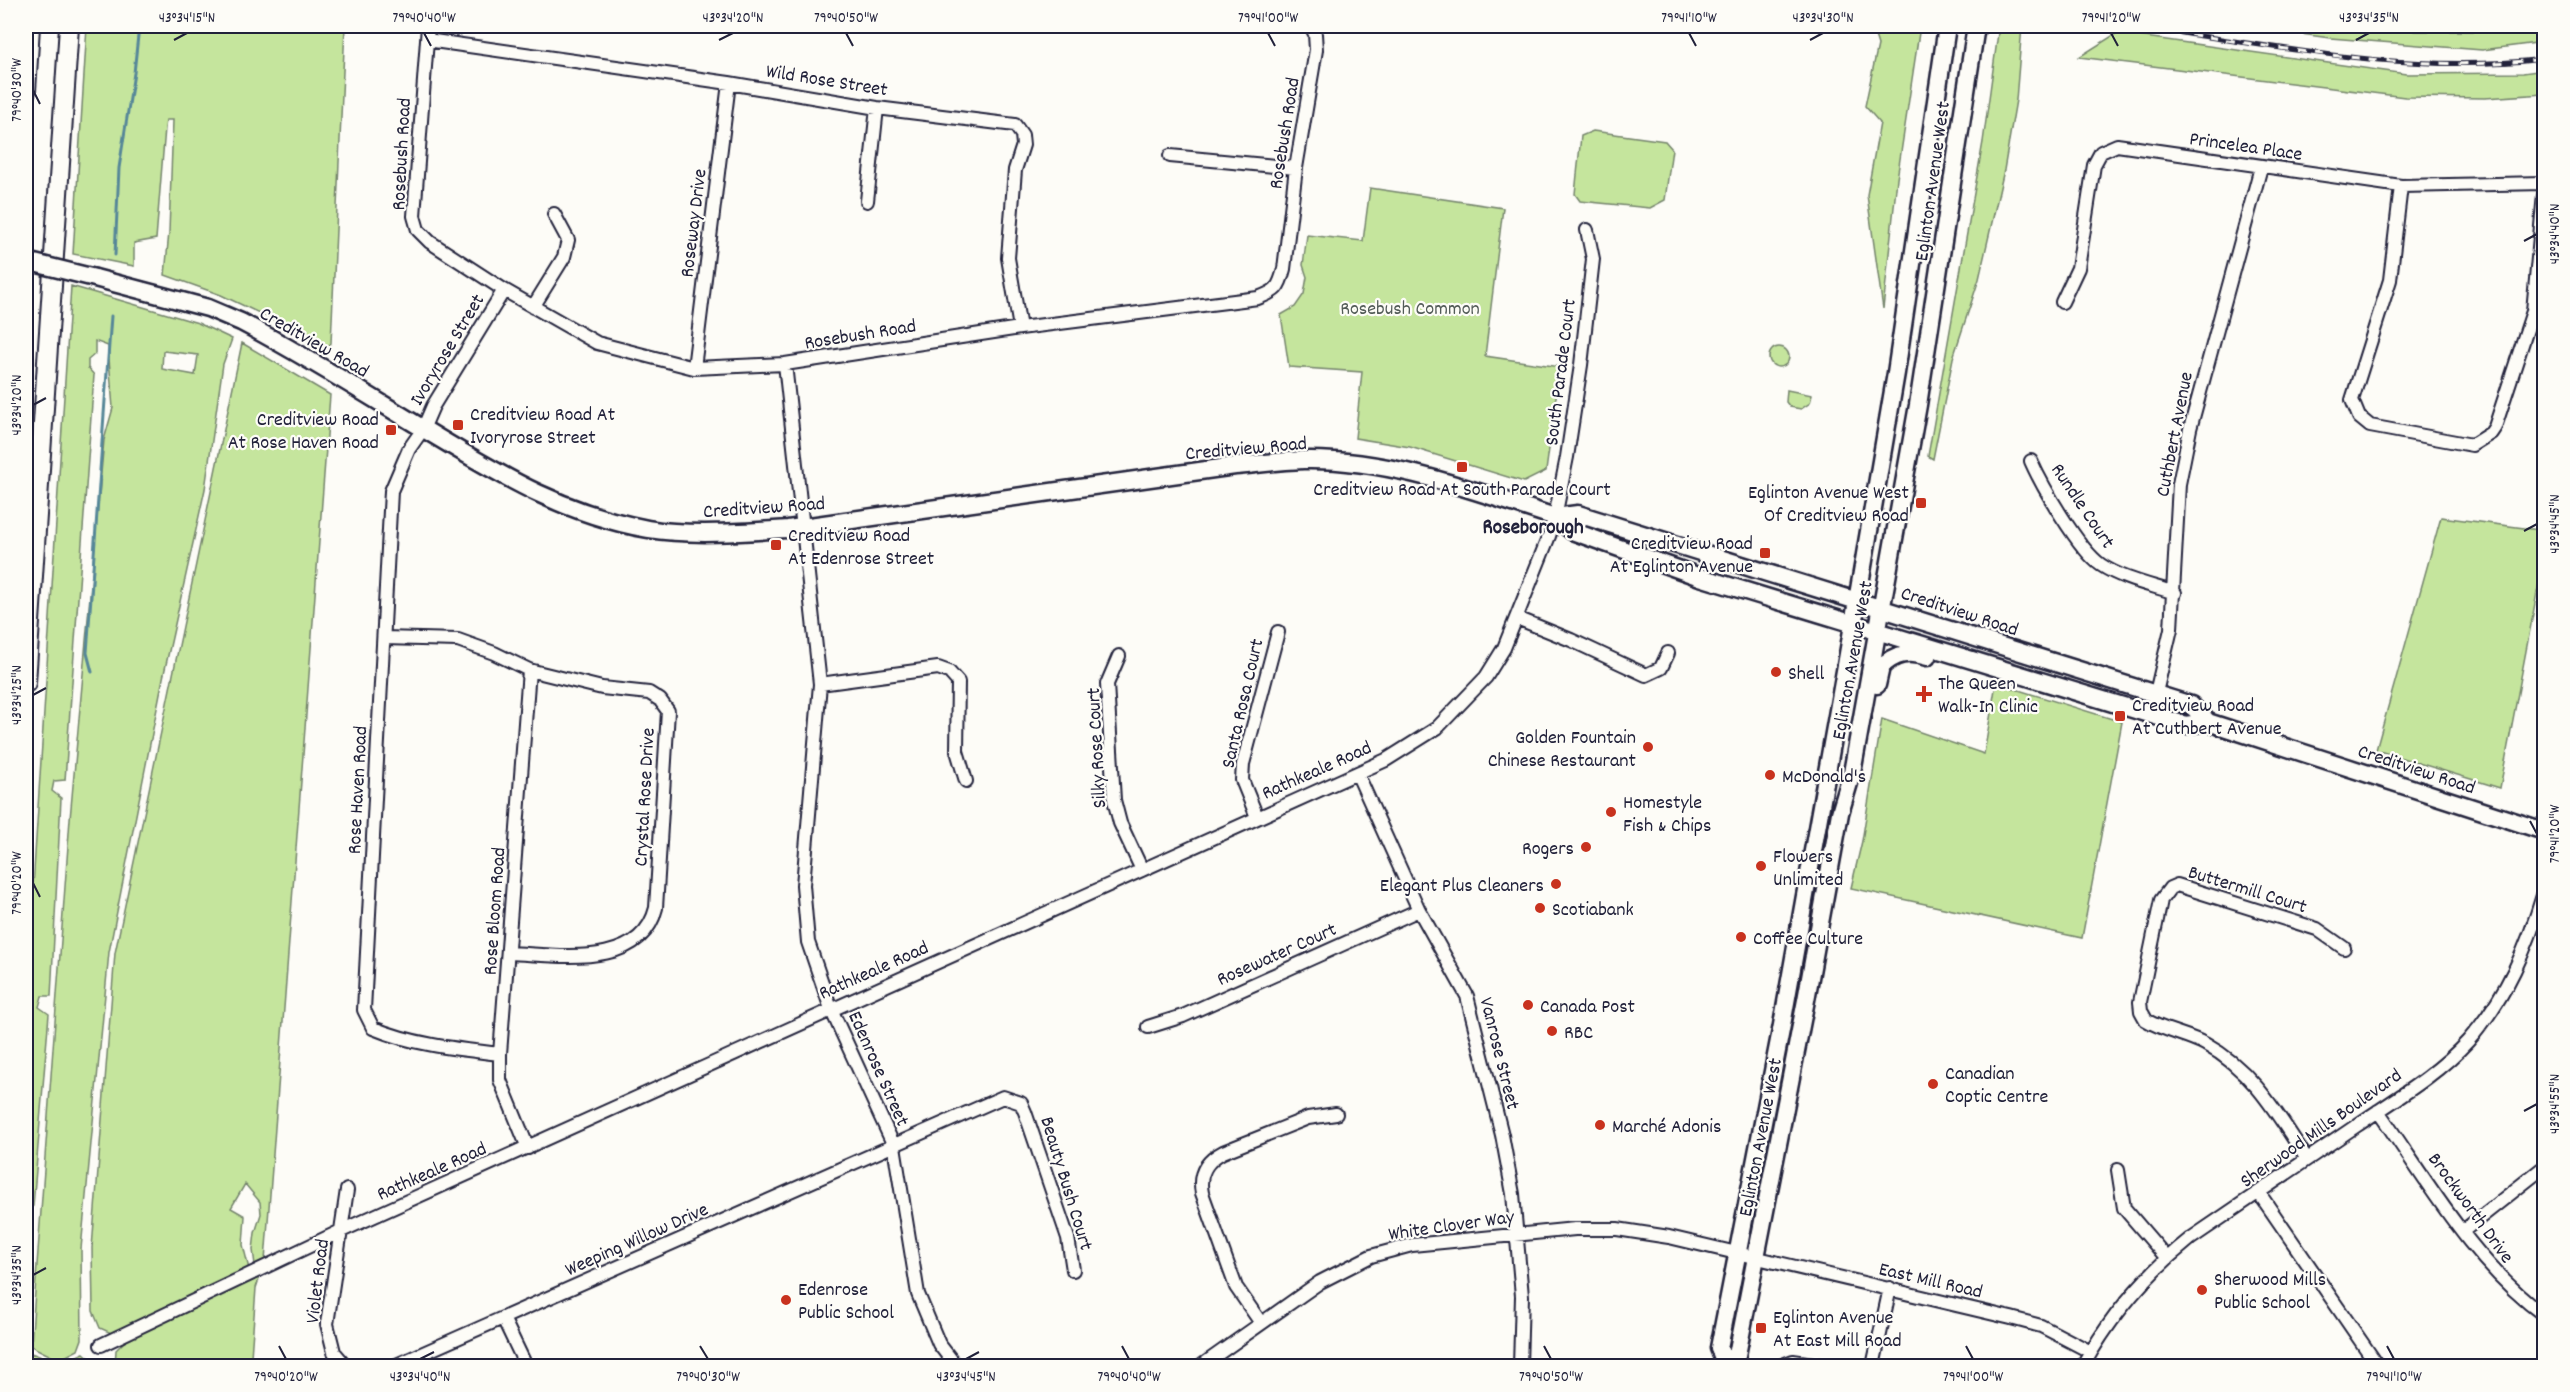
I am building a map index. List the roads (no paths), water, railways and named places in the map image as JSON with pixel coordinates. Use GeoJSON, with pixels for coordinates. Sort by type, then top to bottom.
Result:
{"type":"FeatureCollection","features":[{"type":"Feature","properties":{"kind":"highway"},"geometry":{"type":"LineString","coordinates":[[26,91],[30,26]]}},
{"type":"Feature","properties":{"kind":"highway"},"geometry":{"type":"LineString","coordinates":[[26,683],[69,26]]}},
{"type":"Feature","properties":{"kind":"main road","name":"Eglinton Avenue West"},"geometry":{"type":"LineString","coordinates":[[1947,26],[1896,374],[1853,624],[1782,1024],[1719,1348],[1724,1364],[1737,1355],[1840,813],[1852,773],[1918,405],[1976,26]]}},
{"type":"Feature","properties":{"kind":"main road","name":"Creditview Road"},"geometry":{"type":"LineString","coordinates":[[26,261],[208,308],[241,322],[544,498],[590,515],[650,529],[730,533],[803,527],[1223,467],[1304,460],[1344,462],[1422,475],[1556,517],[1572,531],[1663,564],[1986,666],[2185,724],[2208,722],[2544,831]]}},
{"type":"Feature","properties":{"kind":"main road","name":"Creditview Road"},"geometry":{"type":"LineString","coordinates":[[1556,517],[1578,513],[2156,696],[2191,705],[2208,722]]}},
{"type":"Feature","properties":{"kind":"main road"},"geometry":{"type":"LineString","coordinates":[[1861,722],[1872,717],[1881,667],[1899,654],[1917,653],[1965,669],[1986,666]]}},
{"type":"Feature","properties":{"kind":"street","name":"Rosebush Road"},"geometry":{"type":"LineString","coordinates":[[428,26],[414,216],[418,230],[430,242],[504,290],[597,343],[693,368],[785,364],[1020,328],[1258,298],[1272,292],[1280,285],[1284,269],[1296,168],[1316,50],[1315,34],[1311,26]]}},
{"type":"Feature","properties":{"kind":"street","name":"Wild Rose Street"},"geometry":{"type":"LineString","coordinates":[[427,40],[729,83],[877,108],[1015,125],[1022,135],[1023,146],[1016,170],[1008,258],[1020,328]]}},
{"type":"Feature","properties":{"kind":"street","name":"Roseway Drive"},"geometry":{"type":"LineString","coordinates":[[693,368],[729,83]]}},
{"type":"Feature","properties":{"kind":"street"},"geometry":{"type":"LineString","coordinates":[[867,201],[877,108]]}},
{"type":"Feature","properties":{"kind":"street","name":"Princelea Place"},"geometry":{"type":"LineString","coordinates":[[2062,302],[2078,268],[2094,165],[2100,152],[2117,145],[2402,186],[2544,183]]}},
{"type":"Feature","properties":{"kind":"street"},"geometry":{"type":"LineString","coordinates":[[1170,156],[1296,168]]}},
{"type":"Feature","properties":{"kind":"street","name":"Cuthbert Avenue"},"geometry":{"type":"LineString","coordinates":[[2151,714],[2171,629],[2175,593],[2179,484],[2188,440],[2261,167]]}},
{"type":"Feature","properties":{"kind":"street"},"geometry":{"type":"LineString","coordinates":[[2402,186],[2390,280],[2352,400],[2359,417],[2370,426],[2472,445],[2491,433],[2495,427],[2533,311],[2544,195]]}},
{"type":"Feature","properties":{"kind":"street"},"geometry":{"type":"LineString","coordinates":[[533,307],[564,257],[568,240],[554,214]]}},
{"type":"Feature","properties":{"kind":"street","name":"South Parade Court"},"geometry":{"type":"LineString","coordinates":[[1556,517],[1574,413],[1593,259],[1587,230]]}},
{"type":"Feature","properties":{"kind":"street","name":"Ivoryrose Street"},"geometry":{"type":"LineString","coordinates":[[423,429],[433,406],[504,290]]}},
{"type":"Feature","properties":{"kind":"street","name":"Edenrose Street"},"geometry":{"type":"LineString","coordinates":[[785,364],[820,684],[803,885],[808,942],[831,1009],[894,1146],[922,1307],[939,1344],[956,1366]]}},
{"type":"Feature","properties":{"kind":"street","name":"Rose Haven Road"},"geometry":{"type":"LineString","coordinates":[[423,429],[409,449],[391,491],[364,1010],[373,1028],[387,1034],[435,1047],[500,1054]]}},
{"type":"Feature","properties":{"kind":"street","name":"Rundle Court"},"geometry":{"type":"LineString","coordinates":[[2031,461],[2043,487],[2092,557],[2114,572],[2175,593]]}},
{"type":"Feature","properties":{"kind":"street","name":"Rathkeale Road"},"geometry":{"type":"LineString","coordinates":[[101,1345],[341,1231],[1386,760],[1437,728],[1457,710],[1486,677],[1504,648],[1556,517]]}},
{"type":"Feature","properties":{"kind":"street"},"geometry":{"type":"LineString","coordinates":[[1517,618],[1646,675],[1661,668],[1668,653]]}},
{"type":"Feature","properties":{"kind":"street","name":"Santa Rosa Court"},"geometry":{"type":"LineString","coordinates":[[1257,817],[1242,780],[1243,764],[1278,632]]}},
{"type":"Feature","properties":{"kind":"street","name":"Crystal Rose Drive"},"geometry":{"type":"LineString","coordinates":[[384,638],[458,640],[494,653],[529,670],[592,686],[649,693],[660,700],[668,711],[656,908],[653,922],[644,934],[627,945],[602,954],[577,957],[510,953]]}},
{"type":"Feature","properties":{"kind":"street","name":"Silky Rose Court"},"geometry":{"type":"LineString","coordinates":[[1119,656],[1107,684],[1114,800],[1120,823],[1142,870]]}},
{"type":"Feature","properties":{"kind":"street"},"geometry":{"type":"LineString","coordinates":[[820,684],[938,668],[950,672],[958,682],[957,751],[966,781]]}},
{"type":"Feature","properties":{"kind":"street","name":"Rose Bloom Road"},"geometry":{"type":"LineString","coordinates":[[528,1148],[500,1080],[500,1054],[510,953],[529,670]]}},
{"type":"Feature","properties":{"kind":"street","name":"Vanrose Street"},"geometry":{"type":"LineString","coordinates":[[1357,773],[1419,910],[1467,996],[1502,1135],[1518,1234],[1522,1296],[1520,1366]]}},
{"type":"Feature","properties":{"kind":"street","name":"Buttermill Court"},"geometry":{"type":"LineString","coordinates":[[2307,1160],[2249,1077],[2229,1059],[2205,1044],[2146,1020],[2140,1002],[2161,900],[2170,888],[2177,885],[2317,929],[2344,948]]}},
{"type":"Feature","properties":{"kind":"street","name":"Sherwood Mills Boulevard"},"geometry":{"type":"LineString","coordinates":[[2083,1366],[2104,1328],[2166,1257],[2378,1111],[2442,1064],[2467,1042],[2485,1020],[2527,945],[2544,892]]}},
{"type":"Feature","properties":{"kind":"street","name":"Rosewater Court"},"geometry":{"type":"LineString","coordinates":[[1148,1027],[1184,1016],[1419,910]]}},
{"type":"Feature","properties":{"kind":"street","name":"Beauty Bush Court"},"geometry":{"type":"LineString","coordinates":[[894,1146],[993,1100],[1003,1097],[1021,1103],[1068,1238],[1073,1270]]}},
{"type":"Feature","properties":{"kind":"street","name":"Brockworth Drive"},"geometry":{"type":"LineString","coordinates":[[2378,1111],[2482,1258],[2504,1282],[2544,1315]]}},
{"type":"Feature","properties":{"kind":"street"},"geometry":{"type":"LineString","coordinates":[[1261,1323],[1236,1287],[1199,1182],[1203,1171],[1212,1159],[1223,1152],[1308,1118],[1336,1113]]}},
{"type":"Feature","properties":{"kind":"street","name":"Weeping Willow Drive"},"geometry":{"type":"LineString","coordinates":[[394,1366],[894,1146]]}},
{"type":"Feature","properties":{"kind":"street"},"geometry":{"type":"LineString","coordinates":[[2463,1231],[2544,1167]]}},
{"type":"Feature","properties":{"kind":"street"},"geometry":{"type":"LineString","coordinates":[[2118,1170],[2124,1208],[2166,1257]]}},
{"type":"Feature","properties":{"kind":"street","name":"Violet Road"},"geometry":{"type":"LineString","coordinates":[[346,1366],[334,1352],[327,1324],[347,1190]]}},
{"type":"Feature","properties":{"kind":"street"},"geometry":{"type":"LineString","coordinates":[[2259,1194],[2378,1366]]}},
{"type":"Feature","properties":{"kind":"street","name":"White Clover Way"},"geometry":{"type":"LineString","coordinates":[[1201,1366],[1326,1279],[1371,1256],[1412,1245],[1575,1229],[1617,1229],[1669,1237],[1756,1258]]}},
{"type":"Feature","properties":{"kind":"street","name":"East Mill Road"},"geometry":{"type":"LineString","coordinates":[[1756,1258],[1890,1288],[2041,1326],[2091,1352]]}},
{"type":"Feature","properties":{"kind":"street"},"geometry":{"type":"LineString","coordinates":[[1873,1366],[1890,1288]]}},
{"type":"Feature","properties":{"kind":"street"},"geometry":{"type":"LineString","coordinates":[[503,1318],[526,1366]]}},
{"type":"Feature","properties":{"kind":"street"},"geometry":{"type":"LineString","coordinates":[[1780,1366],[1793,1361],[1827,1366]]}},
{"type":"Feature","properties":{"kind":"waterway"},"geometry":{"type":"LineString","coordinates":[[115,255],[119,168],[139,26]]}},
{"type":"Feature","properties":{"kind":"waterway"},"geometry":{"type":"LineString","coordinates":[[92,672],[87,653],[111,316]]}},
{"type":"Feature","properties":{"kind":"railway"},"geometry":{"type":"LineString","coordinates":[[2137,26],[2289,49],[2391,61],[2493,63],[2544,59]]}},
{"type":"Feature","properties":{"kind":"place","name":"Creditview Road At Ivoryrose Street"},"geometry":{"type":"Point","coordinates":[458,425]}},
{"type":"Feature","properties":{"kind":"place","name":"Creditview Road At Rose Haven Road"},"geometry":{"type":"Point","coordinates":[391,430]}},
{"type":"Feature","properties":{"kind":"place","name":"Creditview Road At South Parade Court"},"geometry":{"type":"Point","coordinates":[1462,467]}},
{"type":"Feature","properties":{"kind":"place","name":"Eglinton Avenue West Of Creditview Road"},"geometry":{"type":"Point","coordinates":[1921,503]}},
{"type":"Feature","properties":{"kind":"place","name":"Creditview Road At Edenrose Street"},"geometry":{"type":"Point","coordinates":[776,545]}},
{"type":"Feature","properties":{"kind":"place","name":"Creditview Road At Eglinton Avenue"},"geometry":{"type":"Point","coordinates":[1765,553]}},
{"type":"Feature","properties":{"kind":"place","name":"Shell"},"geometry":{"type":"Point","coordinates":[1776,672]}},
{"type":"Feature","properties":{"kind":"place","name":"The Queen Walk-In Clinic"},"geometry":{"type":"Point","coordinates":[1924,694]}},
{"type":"Feature","properties":{"kind":"place","name":"Creditview Road At Cuthbert Avenue"},"geometry":{"type":"Point","coordinates":[2120,716]}},
{"type":"Feature","properties":{"kind":"place","name":"Golden Fountain Chinese Restaurant"},"geometry":{"type":"Point","coordinates":[1648,747]}},
{"type":"Feature","properties":{"kind":"place","name":"McDonald's"},"geometry":{"type":"Point","coordinates":[1770,775]}},
{"type":"Feature","properties":{"kind":"place","name":"Homestyle Fish & Chips"},"geometry":{"type":"Point","coordinates":[1611,812]}},
{"type":"Feature","properties":{"kind":"place","name":"Rogers"},"geometry":{"type":"Point","coordinates":[1586,847]}},
{"type":"Feature","properties":{"kind":"place","name":"Flowers Unlimited"},"geometry":{"type":"Point","coordinates":[1761,866]}},
{"type":"Feature","properties":{"kind":"place","name":"Elegant Plus Cleaners"},"geometry":{"type":"Point","coordinates":[1556,884]}},
{"type":"Feature","properties":{"kind":"place","name":"Scotiabank"},"geometry":{"type":"Point","coordinates":[1540,908]}},
{"type":"Feature","properties":{"kind":"place","name":"Coffee Culture"},"geometry":{"type":"Point","coordinates":[1741,937]}},
{"type":"Feature","properties":{"kind":"place","name":"Canada Post"},"geometry":{"type":"Point","coordinates":[1528,1005]}},
{"type":"Feature","properties":{"kind":"place","name":"RBC"},"geometry":{"type":"Point","coordinates":[1552,1031]}},
{"type":"Feature","properties":{"kind":"place","name":"Canadian Coptic Centre"},"geometry":{"type":"Point","coordinates":[1933,1084]}},
{"type":"Feature","properties":{"kind":"place","name":"Marché Adonis"},"geometry":{"type":"Point","coordinates":[1600,1125]}},
{"type":"Feature","properties":{"kind":"place","name":"Sherwood Mills Public School"},"geometry":{"type":"Point","coordinates":[2202,1290]}},
{"type":"Feature","properties":{"kind":"place","name":"Edenrose Public School"},"geometry":{"type":"Point","coordinates":[786,1300]}},
{"type":"Feature","properties":{"kind":"place","name":"Eglinton Avenue At East Mill Road"},"geometry":{"type":"Point","coordinates":[1761,1328]}},
{"type":"Feature","properties":{"kind":"district","name":"Roseborough"},"geometry":{"type":"Point","coordinates":[1533,526]}},
{"type":"Feature","properties":{"kind":"park label","name":"Rosebush Common"},"geometry":{"type":"Point","coordinates":[1410,307]}}]}
